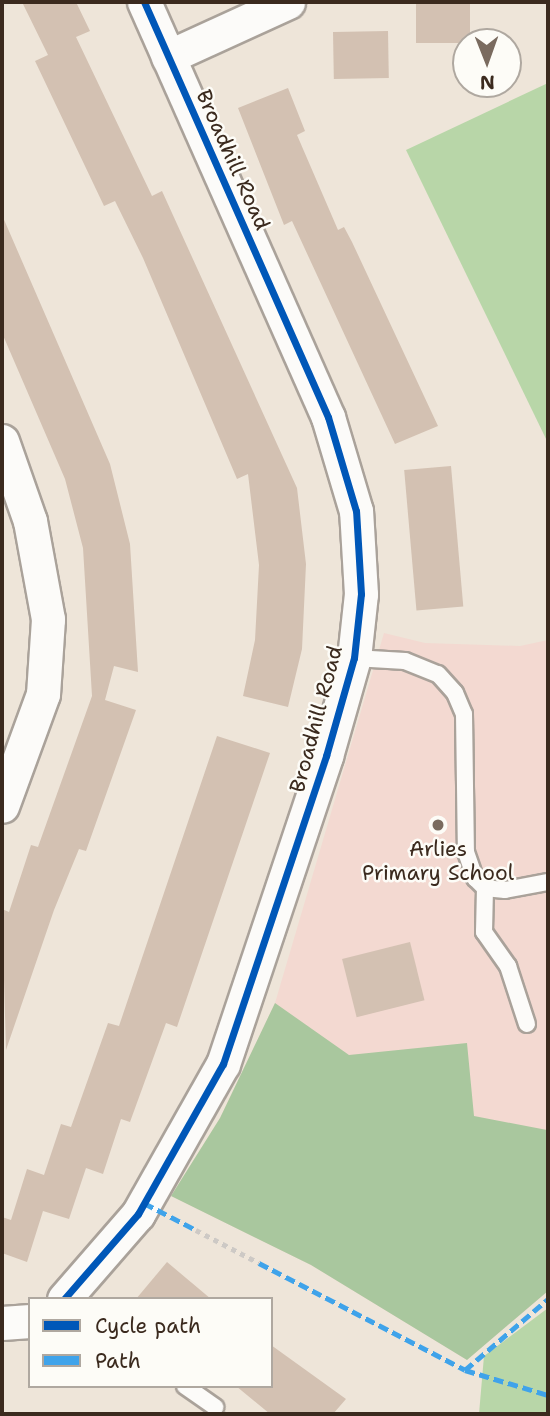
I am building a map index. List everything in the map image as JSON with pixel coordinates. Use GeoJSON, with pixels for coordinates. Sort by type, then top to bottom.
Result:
{"type":"FeatureCollection","features":[{"type":"Feature","properties":{"kind":"street","name":"Broadhill Road"},"geometry":{"type":"LineString","coordinates":[[66,1297],[138,1214],[223,1063],[261,963],[354,658],[361,560],[345,466],[328,417],[144,2]]}},
{"type":"Feature","properties":{"kind":"street"},"geometry":{"type":"LineString","coordinates":[[168,57],[288,2]]}},
{"type":"Feature","properties":{"kind":"street"},"geometry":{"type":"LineString","coordinates":[[2,441],[14,512],[43,578],[47,657],[40,705],[2,806]]}},
{"type":"Feature","properties":{"kind":"street"},"geometry":{"type":"LineString","coordinates":[[2,1323],[28,1321]]}},
{"type":"Feature","properties":{"kind":"lane"},"geometry":{"type":"LineString","coordinates":[[354,658],[405,661],[438,674],[456,693],[464,714],[466,852],[485,888],[484,932],[508,966],[527,1024]]}},
{"type":"Feature","properties":{"kind":"lane"},"geometry":{"type":"LineString","coordinates":[[485,888],[548,882]]}},
{"type":"Feature","properties":{"kind":"lane"},"geometry":{"type":"LineString","coordinates":[[188,1388],[215,1407]]}},
{"type":"Feature","properties":{"kind":"path"},"geometry":{"type":"LineString","coordinates":[[195,1230],[259,1264]]}},
{"type":"Feature","properties":{"kind":"shaded area","name":"Arlies Primary School"},"geometry":{"type":"Polygon","coordinates":[[[384,633],[425,643],[520,646],[548,640],[548,1291],[467,1360],[311,1265],[171,1196],[220,1118],[275,1003],[384,633]]]}},
{"type":"Feature","properties":{"kind":"green space"},"geometry":{"type":"Polygon","coordinates":[[[548,83],[548,443],[406,150],[516,98],[522,98],[522,95],[548,83]]]}},
{"type":"Feature","properties":{"kind":"green space"},"geometry":{"type":"Polygon","coordinates":[[[275,1003],[349,1055],[467,1043],[474,1116],[547,1130],[548,1291],[467,1360],[311,1265],[171,1196],[220,1118],[275,1003]]]}},
{"type":"Feature","properties":{"kind":"green space"},"geometry":{"type":"Polygon","coordinates":[[[548,1308],[548,1414],[479,1414],[484,1356],[548,1308]]]}},
{"type":"Feature","properties":{"kind":"building"},"geometry":{"type":"Polygon","coordinates":[[[22,2],[76,2],[90,31],[76,37],[152,196],[162,191],[297,488],[306,564],[302,649],[288,707],[243,696],[255,640],[259,565],[248,474],[237,479],[143,258],[115,201],[104,206],[35,61],[48,55],[22,2]]]}},
{"type":"Feature","properties":{"kind":"building"},"geometry":{"type":"Polygon","coordinates":[[[416,2],[470,2],[470,28],[452,28],[452,43],[416,43],[416,2]]]}},
{"type":"Feature","properties":{"kind":"building"},"geometry":{"type":"Polygon","coordinates":[[[388,31],[389,78],[334,79],[333,32],[388,31]]]}},
{"type":"Feature","properties":{"kind":"building"},"geometry":{"type":"Polygon","coordinates":[[[288,88],[305,131],[297,135],[338,230],[344,227],[352,242],[438,426],[395,444],[292,221],[284,225],[238,108],[288,88]]]}},
{"type":"Feature","properties":{"kind":"building"},"geometry":{"type":"Polygon","coordinates":[[[2,215],[110,464],[130,544],[138,672],[114,666],[105,700],[136,710],[86,851],[79,849],[54,910],[6,1050],[2,909],[9,912],[31,845],[38,847],[92,696],[83,548],[65,479],[2,333],[2,215]]]}},
{"type":"Feature","properties":{"kind":"building"},"geometry":{"type":"Polygon","coordinates":[[[451,466],[463,606],[416,611],[404,470],[451,466]]]}},
{"type":"Feature","properties":{"kind":"building"},"geometry":{"type":"Polygon","coordinates":[[[217,736],[270,753],[177,1027],[166,1023],[130,1122],[121,1119],[103,1174],[86,1168],[69,1219],[43,1211],[27,1262],[2,1253],[2,1217],[11,1220],[27,1169],[44,1175],[61,1124],[71,1127],[108,1023],[119,1026],[217,736]]]}},
{"type":"Feature","properties":{"kind":"building"},"geometry":{"type":"Polygon","coordinates":[[[410,942],[425,1000],[357,1017],[342,959],[410,942]]]}},
{"type":"Feature","properties":{"kind":"building"},"geometry":{"type":"Polygon","coordinates":[[[167,1262],[209,1297],[138,1297],[167,1262]]]}},
{"type":"Feature","properties":{"kind":"building"},"geometry":{"type":"Polygon","coordinates":[[[273,1346],[346,1399],[333,1414],[270,1414],[238,1388],[273,1388],[273,1346]]]}},
{"type":"Feature","properties":{"kind":"marked path"},"geometry":{"type":"LineString","coordinates":[[144,1203],[196,1230]]}},
{"type":"Feature","properties":{"kind":"marked path"},"geometry":{"type":"LineString","coordinates":[[259,1263],[465,1370],[548,1395]]}},
{"type":"Feature","properties":{"kind":"marked path"},"geometry":{"type":"LineString","coordinates":[[465,1370],[548,1299]]}},
{"type":"Feature","properties":{"kind":"cycle path"},"geometry":{"type":"LineString","coordinates":[[66,1297],[138,1214],[223,1064],[326,756],[354,658],[361,594],[356,511],[328,417],[144,2]]}},
{"type":"Feature","properties":{"kind":"place","name":"Arlies Primary School"},"geometry":{"type":"Point","coordinates":[438,825]}}]}
